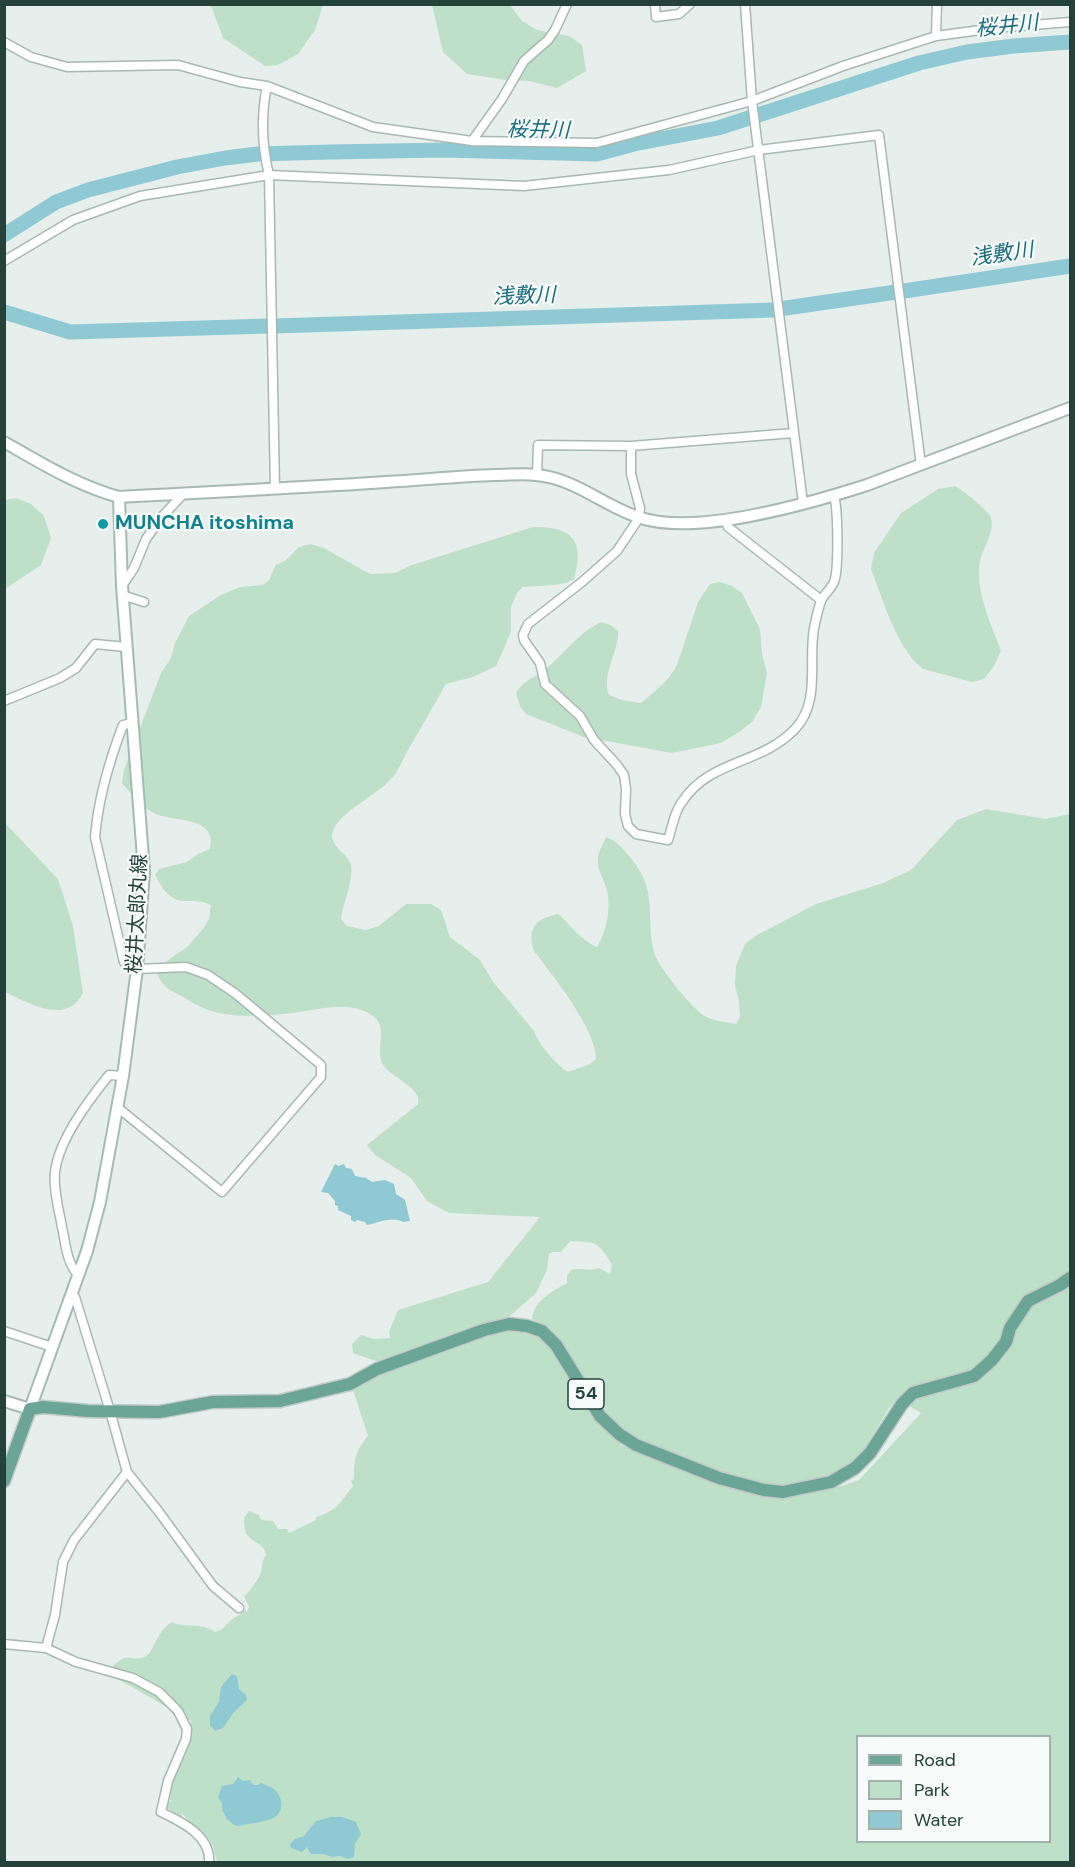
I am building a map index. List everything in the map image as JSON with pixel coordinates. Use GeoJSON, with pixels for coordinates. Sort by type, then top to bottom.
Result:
{"type":"FeatureCollection","features":[{"type":"Feature","properties":{"kind":"main road"},"geometry":{"type":"LineString","coordinates":[[4,442],[81,483],[118,497],[474,476],[537,475],[577,487],[639,518],[666,524],[696,524],[834,496],[1071,408]]}},
{"type":"Feature","properties":{"kind":"main road","name":"桜井太郎丸線"},"geometry":{"type":"LineString","coordinates":[[30,1409],[72,1295],[98,1211],[123,1076],[137,969],[144,871],[122,591],[118,497]]}},
{"type":"Feature","properties":{"kind":"main road","name":"54"},"geometry":{"type":"LineString","coordinates":[[30,1409],[43,1407],[159,1412],[213,1402],[280,1401],[317,1394],[350,1384],[377,1369],[484,1330],[509,1324],[542,1331],[556,1345],[600,1416],[619,1434],[636,1445],[719,1478],[764,1490],[783,1492],[831,1482],[855,1468],[870,1453],[902,1404],[913,1393],[974,1376],[992,1360],[1006,1342],[1010,1328],[1028,1301],[1071,1278]]}},
{"type":"Feature","properties":{"kind":"main road"},"geometry":{"type":"LineString","coordinates":[[4,1401],[30,1409],[4,1481]]}},
{"type":"Feature","properties":{"kind":"street"},"geometry":{"type":"LineString","coordinates":[[472,141],[502,99],[524,61],[548,40],[555,30],[567,4]]}},
{"type":"Feature","properties":{"kind":"street"},"geometry":{"type":"LineString","coordinates":[[655,4],[656,16],[679,14],[690,4]]}},
{"type":"Feature","properties":{"kind":"street"},"geometry":{"type":"LineString","coordinates":[[745,4],[753,101],[803,503]]}},
{"type":"Feature","properties":{"kind":"street"},"geometry":{"type":"LineString","coordinates":[[936,36],[937,4]]}},
{"type":"Feature","properties":{"kind":"street"},"geometry":{"type":"LineString","coordinates":[[4,42],[31,57],[67,67],[178,65],[240,82],[267,86],[373,127],[472,141],[597,143],[753,101],[843,66],[936,36],[995,28],[1071,22]]}},
{"type":"Feature","properties":{"kind":"street"},"geometry":{"type":"LineString","coordinates":[[267,86],[262,108],[268,172],[275,489]]}},
{"type":"Feature","properties":{"kind":"street"},"geometry":{"type":"LineString","coordinates":[[4,261],[73,220],[140,196],[268,172],[524,186],[669,170],[759,150],[879,135],[921,465]]}},
{"type":"Feature","properties":{"kind":"street"},"geometry":{"type":"LineString","coordinates":[[537,475],[538,445],[631,446],[794,433]]}},
{"type":"Feature","properties":{"kind":"street"},"geometry":{"type":"LineString","coordinates":[[631,446],[631,474],[640,508],[639,518],[617,551],[528,624],[523,635],[540,663],[545,684],[580,716],[594,741],[624,775],[626,821],[636,834],[668,840],[680,803],[692,788],[719,769],[748,760],[775,746],[798,726],[810,705],[813,640],[821,600],[834,582],[835,576],[838,512],[834,496]]}},
{"type":"Feature","properties":{"kind":"street"},"geometry":{"type":"LineString","coordinates":[[144,602],[122,591],[146,539],[160,519],[184,494]]}},
{"type":"Feature","properties":{"kind":"street"},"geometry":{"type":"LineString","coordinates":[[725,519],[728,527],[821,600]]}},
{"type":"Feature","properties":{"kind":"street"},"geometry":{"type":"LineString","coordinates":[[4,701],[60,678],[76,668],[95,644],[126,647]]}},
{"type":"Feature","properties":{"kind":"street"},"geometry":{"type":"LineString","coordinates":[[117,1107],[222,1192],[321,1077],[321,1065],[236,994],[208,975],[186,967],[137,969],[124,962],[95,837],[96,821],[114,750],[123,725],[132,723]]}},
{"type":"Feature","properties":{"kind":"street"},"geometry":{"type":"LineString","coordinates":[[78,1275],[70,1265],[54,1173],[68,1136],[94,1092],[109,1075],[123,1076]]}},
{"type":"Feature","properties":{"kind":"street"},"geometry":{"type":"LineString","coordinates":[[72,1295],[75,1297],[127,1472],[213,1586],[239,1608]]}},
{"type":"Feature","properties":{"kind":"street"},"geometry":{"type":"LineString","coordinates":[[4,1331],[52,1347]]}},
{"type":"Feature","properties":{"kind":"street"},"geometry":{"type":"LineString","coordinates":[[46,1648],[55,1615],[63,1562],[74,1540],[127,1472]]}},
{"type":"Feature","properties":{"kind":"street"},"geometry":{"type":"LineString","coordinates":[[4,1644],[46,1648],[76,1662],[133,1678],[159,1692],[178,1711],[187,1730],[186,1739],[168,1781],[161,1812],[200,1836],[207,1845],[208,1863]]}},
{"type":"Feature","properties":{"kind":"green space"},"geometry":{"type":"Polygon","coordinates":[[[209,5],[323,5],[315,30],[298,54],[278,65],[265,66],[223,38],[209,5]]]}},
{"type":"Feature","properties":{"kind":"green space"},"geometry":{"type":"Polygon","coordinates":[[[432,5],[510,5],[522,21],[537,30],[569,36],[582,45],[586,71],[557,88],[529,81],[467,74],[443,52],[432,5]]]}},
{"type":"Feature","properties":{"kind":"green space"},"geometry":{"type":"Polygon","coordinates":[[[955,486],[984,509],[992,521],[991,532],[980,561],[979,573],[985,607],[1001,651],[994,666],[984,679],[972,682],[923,669],[913,660],[890,620],[871,569],[874,553],[901,513],[938,489],[955,486]]]}},
{"type":"Feature","properties":{"kind":"green space"},"geometry":{"type":"Polygon","coordinates":[[[16,498],[31,504],[44,516],[51,538],[41,565],[5,589],[5,500],[16,498]]]}},
{"type":"Feature","properties":{"kind":"green space"},"geometry":{"type":"Polygon","coordinates":[[[533,527],[558,529],[573,538],[576,546],[578,555],[574,579],[554,585],[523,587],[517,593],[511,607],[511,632],[496,666],[473,677],[446,684],[398,770],[385,785],[348,812],[335,827],[332,835],[337,847],[349,861],[352,871],[341,919],[347,926],[366,930],[379,926],[406,904],[431,904],[441,910],[450,937],[479,959],[494,983],[534,1031],[543,1047],[568,1072],[590,1064],[596,1059],[594,1047],[572,1003],[534,951],[531,936],[539,921],[558,914],[581,937],[597,947],[606,926],[609,902],[598,863],[606,837],[630,857],[645,881],[650,903],[654,952],[661,966],[685,997],[705,1016],[736,1024],[740,1017],[735,986],[736,966],[745,944],[757,935],[816,904],[883,883],[911,870],[957,820],[986,809],[1046,819],[1070,814],[1070,1862],[217,1862],[208,1839],[196,1831],[182,1813],[182,1816],[173,1815],[172,1811],[166,1807],[171,1801],[166,1795],[186,1742],[191,1721],[118,1679],[111,1668],[123,1659],[141,1658],[149,1654],[162,1631],[172,1622],[203,1627],[215,1632],[245,1610],[247,1612],[249,1607],[244,1596],[260,1575],[266,1555],[263,1547],[251,1539],[245,1531],[244,1518],[249,1511],[259,1515],[261,1520],[273,1521],[278,1529],[287,1529],[289,1533],[334,1509],[353,1486],[351,1481],[354,1479],[356,1457],[368,1436],[352,1387],[386,1370],[499,1330],[515,1329],[541,1335],[560,1359],[591,1412],[621,1445],[675,1466],[754,1491],[786,1492],[842,1486],[859,1480],[921,1413],[911,1407],[901,1396],[889,1408],[862,1453],[842,1473],[790,1489],[753,1487],[678,1465],[623,1443],[614,1434],[597,1405],[592,1390],[577,1367],[563,1359],[557,1350],[553,1334],[547,1327],[532,1319],[540,1302],[567,1283],[567,1276],[571,1270],[599,1268],[610,1274],[612,1264],[603,1251],[596,1244],[586,1242],[570,1241],[561,1252],[549,1254],[547,1270],[536,1293],[510,1316],[479,1336],[390,1366],[353,1353],[352,1344],[361,1335],[374,1339],[390,1338],[389,1332],[398,1310],[488,1282],[540,1217],[449,1213],[427,1201],[411,1178],[375,1155],[367,1145],[418,1104],[418,1098],[412,1088],[384,1066],[380,1054],[380,1027],[373,1016],[364,1011],[344,1007],[270,1015],[226,1014],[201,1007],[165,986],[157,974],[161,965],[187,947],[203,929],[209,919],[211,905],[181,901],[171,897],[155,875],[159,869],[187,862],[210,849],[211,838],[201,825],[162,816],[149,810],[122,783],[124,770],[161,673],[171,658],[175,643],[189,616],[221,595],[240,587],[263,585],[269,580],[276,565],[285,561],[299,547],[310,544],[324,548],[370,574],[395,573],[412,565],[533,527]]]}},
{"type":"Feature","properties":{"kind":"green space"},"geometry":{"type":"Polygon","coordinates":[[[720,582],[742,593],[760,629],[762,654],[767,673],[761,707],[752,722],[739,732],[721,743],[672,753],[584,737],[526,714],[520,706],[516,693],[521,686],[548,667],[584,632],[601,622],[611,625],[618,631],[607,679],[609,695],[641,703],[674,671],[698,602],[710,584],[720,582]]]}},
{"type":"Feature","properties":{"kind":"green space"},"geometry":{"type":"Polygon","coordinates":[[[5,823],[58,879],[73,926],[83,993],[76,1003],[67,1008],[47,1009],[5,992],[5,823]]]}},
{"type":"Feature","properties":{"kind":"water"},"geometry":{"type":"Polygon","coordinates":[[[335,1164],[338,1166],[344,1164],[346,1168],[352,1169],[355,1176],[372,1182],[385,1180],[394,1184],[396,1194],[405,1200],[410,1221],[389,1220],[367,1225],[365,1222],[351,1220],[351,1216],[338,1210],[338,1206],[328,1193],[321,1192],[335,1164]]]}},
{"type":"Feature","properties":{"kind":"water"},"geometry":{"type":"Polygon","coordinates":[[[232,1674],[237,1676],[239,1689],[246,1695],[247,1700],[234,1712],[223,1728],[215,1731],[210,1725],[210,1716],[219,1702],[221,1687],[232,1674]]]}},
{"type":"Feature","properties":{"kind":"water"},"geometry":{"type":"Polygon","coordinates":[[[238,1777],[243,1781],[250,1780],[253,1785],[261,1783],[275,1790],[281,1807],[275,1817],[239,1826],[227,1819],[218,1797],[222,1786],[233,1784],[238,1777]]]}},
{"type":"Feature","properties":{"kind":"water"},"geometry":{"type":"Polygon","coordinates":[[[342,1817],[356,1822],[361,1834],[355,1844],[354,1857],[348,1859],[340,1856],[311,1854],[307,1847],[302,1852],[291,1848],[290,1844],[295,1839],[304,1836],[316,1821],[342,1817]]]}},
{"type":"Feature","properties":{"kind":"waterway","name":"桜井川"},"geometry":{"type":"LineString","coordinates":[[4,235],[56,202],[88,190],[177,167],[225,158],[258,154],[444,150],[597,154],[634,144],[718,128],[919,63],[967,52],[1070,42]]}},
{"type":"Feature","properties":{"kind":"waterway","name":"浅敷川"},"geometry":{"type":"LineString","coordinates":[[904,291],[1070,266]]}},
{"type":"Feature","properties":{"kind":"waterway","name":"浅敷川"},"geometry":{"type":"LineString","coordinates":[[786,308],[896,292]]}},
{"type":"Feature","properties":{"kind":"waterway","name":"浅敷川"},"geometry":{"type":"LineString","coordinates":[[275,326],[774,310]]}},
{"type":"Feature","properties":{"kind":"waterway","name":"浅敷川"},"geometry":{"type":"LineString","coordinates":[[4,312],[70,332],[268,326]]}},
{"type":"Feature","properties":{"kind":"place","name":"MUNCHA itoshima"},"geometry":{"type":"Point","coordinates":[103,524]}}]}
